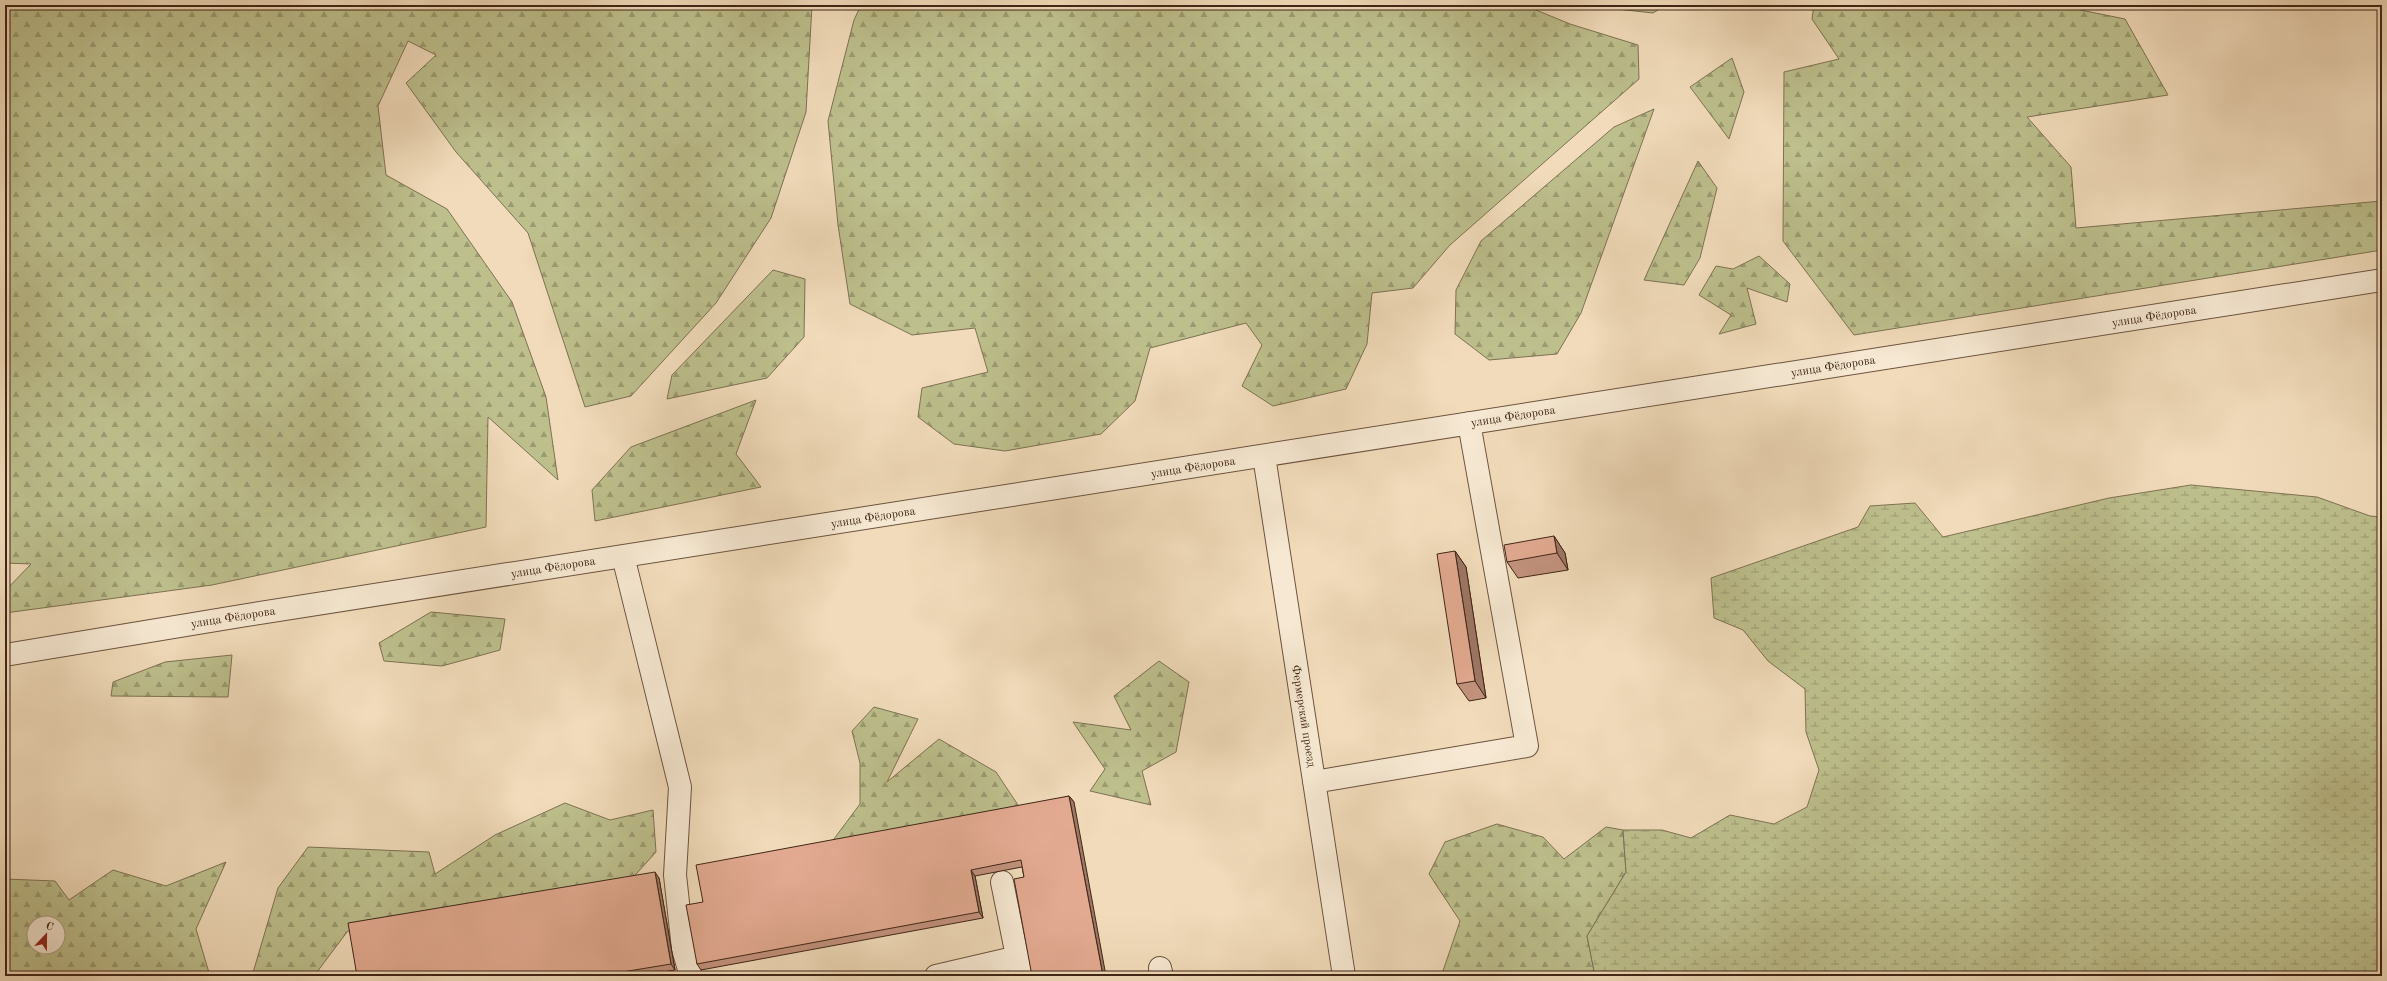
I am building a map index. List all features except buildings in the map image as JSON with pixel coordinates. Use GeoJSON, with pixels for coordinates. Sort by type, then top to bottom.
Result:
{"type":"FeatureCollection","features":[{"type":"Feature","properties":{"kind":"street","name":"улица Фёдорова"},"geometry":{"type":"LineString","coordinates":[[5,655],[623,556],[2382,280]]}},
{"type":"Feature","properties":{"kind":"street"},"geometry":{"type":"LineString","coordinates":[[1314,782],[1527,746],[1468,423]]}},
{"type":"Feature","properties":{"kind":"street","name":"Фермерский проезд"},"geometry":{"type":"LineString","coordinates":[[1264,456],[1344,976]]}},
{"type":"Feature","properties":{"kind":"street"},"geometry":{"type":"LineString","coordinates":[[623,556],[680,787],[674,875],[683,949],[691,976]]}},
{"type":"Feature","properties":{"kind":"street"},"geometry":{"type":"LineString","coordinates":[[936,976],[1019,966],[1002,882]]}},
{"type":"Feature","properties":{"kind":"green space"},"geometry":{"type":"Polygon","coordinates":[[[5,5],[812,5],[806,112],[771,218],[716,303],[631,396],[585,407],[528,233],[456,152],[406,83],[436,55],[408,41],[378,106],[386,175],[447,209],[512,302],[546,397],[558,480],[488,417],[486,527],[212,585],[5,613],[5,591],[31,564],[5,563],[5,5]]]}},
{"type":"Feature","properties":{"kind":"green space"},"geometry":{"type":"Polygon","coordinates":[[[861,5],[1524,5],[1570,24],[1638,45],[1639,79],[1450,245],[1413,288],[1372,293],[1367,344],[1346,389],[1273,406],[1242,386],[1262,345],[1246,323],[1150,348],[1135,401],[1101,434],[1005,451],[954,444],[918,417],[922,388],[988,372],[975,328],[912,335],[850,304],[838,225],[828,121],[854,20],[861,5]]]}},
{"type":"Feature","properties":{"kind":"green space"},"geometry":{"type":"Polygon","coordinates":[[[1580,5],[1666,5],[1653,13],[1580,5]]]}},
{"type":"Feature","properties":{"kind":"green space"},"geometry":{"type":"Polygon","coordinates":[[[1814,5],[2056,5],[2125,19],[2168,95],[2027,117],[2071,167],[2076,228],[2382,201],[2382,250],[1854,335],[1783,241],[1784,72],[1839,59],[1812,19],[1814,5]]]}},
{"type":"Feature","properties":{"kind":"green space"},"geometry":{"type":"Polygon","coordinates":[[[1732,58],[1744,92],[1729,139],[1690,87],[1732,58]]]}},
{"type":"Feature","properties":{"kind":"green space"},"geometry":{"type":"Polygon","coordinates":[[[1654,109],[1581,313],[1557,354],[1489,360],[1455,334],[1456,290],[1481,241],[1614,127],[1654,109]]]}},
{"type":"Feature","properties":{"kind":"green space"},"geometry":{"type":"Polygon","coordinates":[[[1698,161],[1717,188],[1700,258],[1684,285],[1644,280],[1698,161]]]}},
{"type":"Feature","properties":{"kind":"green space"},"geometry":{"type":"Polygon","coordinates":[[[1759,256],[1790,284],[1787,302],[1747,288],[1756,324],[1719,334],[1731,315],[1699,295],[1716,266],[1733,269],[1759,256]]]}},
{"type":"Feature","properties":{"kind":"green space"},"geometry":{"type":"Polygon","coordinates":[[[773,270],[805,279],[804,337],[767,378],[667,399],[672,375],[773,270]]]}},
{"type":"Feature","properties":{"kind":"green space"},"geometry":{"type":"Polygon","coordinates":[[[756,400],[736,454],[761,487],[595,521],[592,490],[631,447],[756,400]]]}},
{"type":"Feature","properties":{"kind":"green space"},"geometry":{"type":"Polygon","coordinates":[[[2191,485],[2317,497],[2370,516],[2382,517],[2382,976],[1595,976],[1587,936],[1626,872],[1623,830],[1662,830],[1691,838],[1730,815],[1774,824],[1807,807],[1819,770],[1806,732],[1805,689],[1768,661],[1743,630],[1714,618],[1711,578],[1858,527],[1870,506],[1915,503],[1943,537],[2109,498],[2191,485]]]}},
{"type":"Feature","properties":{"kind":"green space"},"geometry":{"type":"Polygon","coordinates":[[[431,612],[505,619],[500,650],[442,666],[384,661],[379,643],[431,612]]]}},
{"type":"Feature","properties":{"kind":"green space"},"geometry":{"type":"Polygon","coordinates":[[[232,655],[228,697],[111,696],[113,682],[165,662],[232,655]]]}},
{"type":"Feature","properties":{"kind":"green space"},"geometry":{"type":"Polygon","coordinates":[[[1159,661],[1189,682],[1176,752],[1142,771],[1151,805],[1090,791],[1105,769],[1073,722],[1131,730],[1114,696],[1159,661]]]}},
{"type":"Feature","properties":{"kind":"green space"},"geometry":{"type":"Polygon","coordinates":[[[874,707],[918,719],[887,782],[939,739],[996,772],[1022,811],[828,847],[860,804],[860,763],[852,731],[874,707]]]}},
{"type":"Feature","properties":{"kind":"green space"},"geometry":{"type":"Polygon","coordinates":[[[565,803],[610,820],[653,810],[656,852],[628,883],[352,929],[347,932],[314,976],[252,976],[278,888],[308,847],[429,852],[435,874],[495,835],[565,803]]]}},
{"type":"Feature","properties":{"kind":"green space"},"geometry":{"type":"Polygon","coordinates":[[[1497,824],[1543,837],[1564,859],[1606,827],[1623,830],[1626,872],[1587,936],[1595,976],[1444,976],[1443,971],[1460,921],[1429,874],[1445,842],[1497,824]]]}},
{"type":"Feature","properties":{"kind":"green space"},"geometry":{"type":"Polygon","coordinates":[[[226,862],[196,929],[210,976],[5,976],[5,879],[55,881],[69,900],[113,870],[166,886],[226,862]]]}}]}
